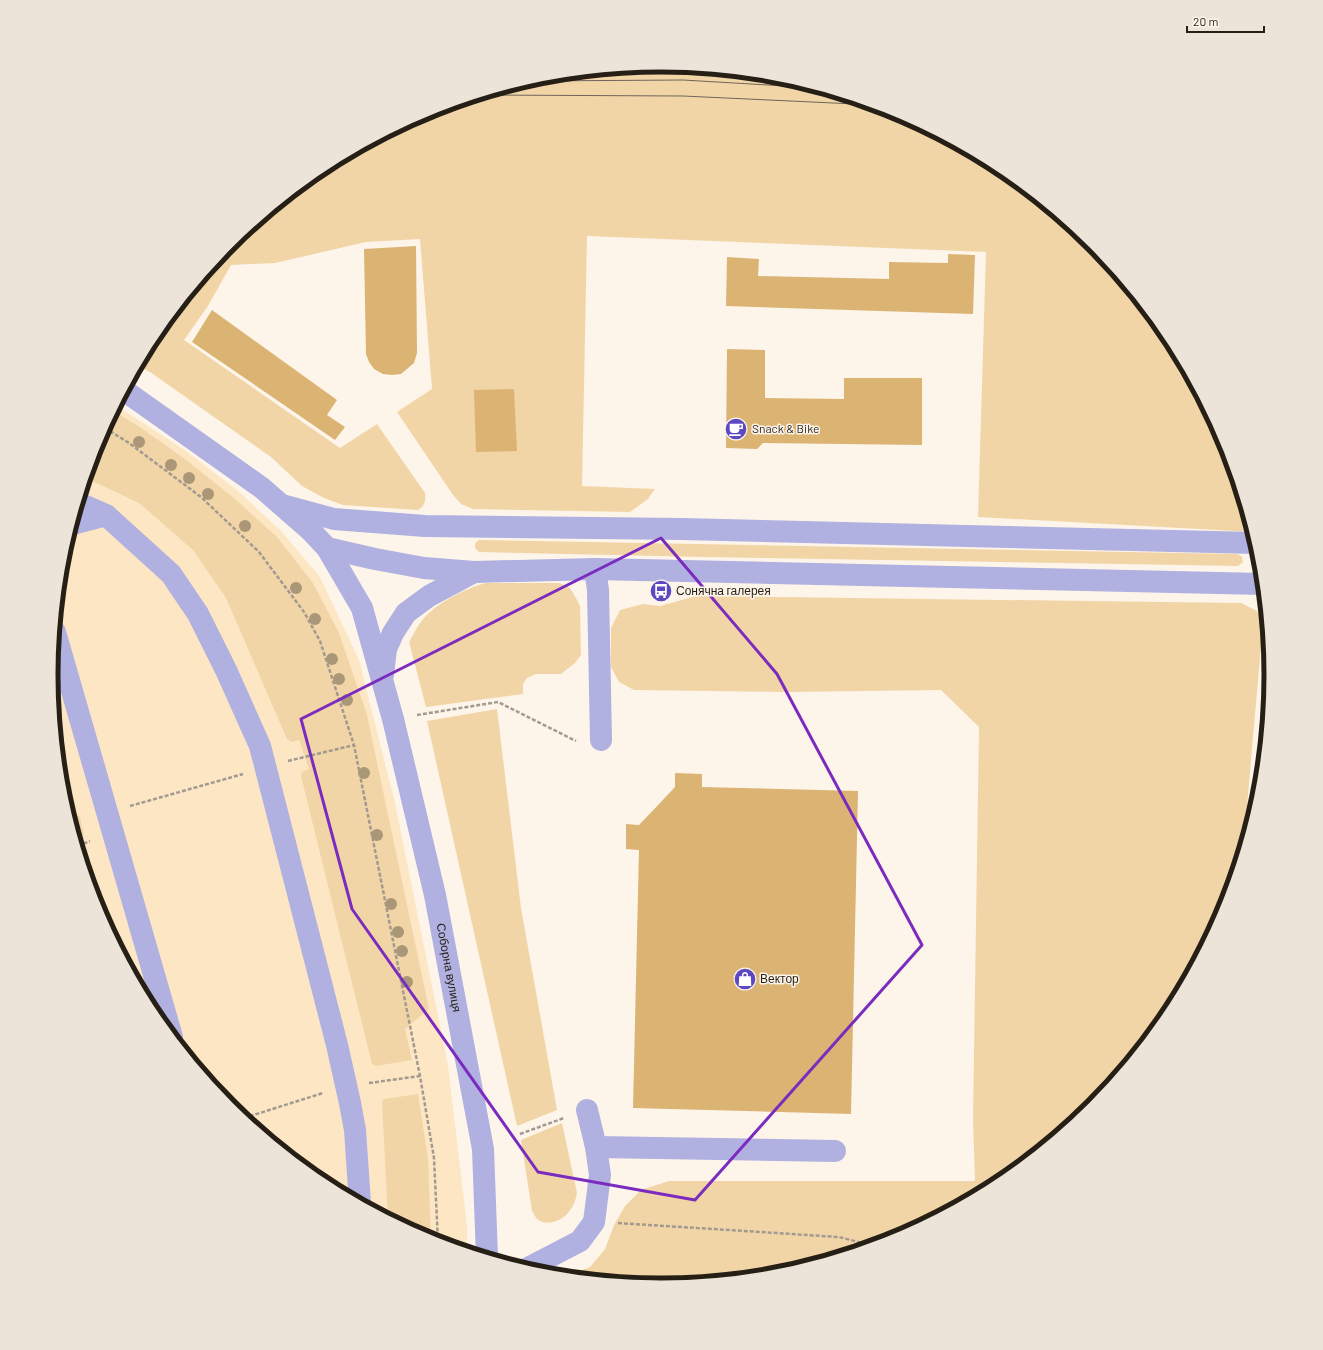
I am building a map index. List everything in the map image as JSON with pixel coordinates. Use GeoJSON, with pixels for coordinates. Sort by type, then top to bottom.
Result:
{"type":"FeatureCollection","features":[{"type":"Feature","properties":{"kind":"street","name":"Соборна вулиця"},"geometry":{"type":"LineString","coordinates":[[128,393],[262,488],[310,530],[327,548],[362,608],[393,719],[435,895],[483,1149],[487,1252]]}},
{"type":"Feature","properties":{"kind":"street"},"geometry":{"type":"LineString","coordinates":[[83,505],[106,515],[171,574],[198,614],[226,670],[260,746],[337,1045],[355,1130],[360,1198]]}},
{"type":"Feature","properties":{"kind":"street"},"geometry":{"type":"LineString","coordinates":[[281,505],[334,519],[425,526],[698,529],[1250,543]]}},
{"type":"Feature","properties":{"kind":"street"},"geometry":{"type":"LineString","coordinates":[[78,522],[106,515]]}},
{"type":"Feature","properties":{"kind":"street"},"geometry":{"type":"LineString","coordinates":[[327,548],[424,568],[474,572],[595,569],[1258,584]]}},
{"type":"Feature","properties":{"kind":"street"},"geometry":{"type":"LineString","coordinates":[[595,569],[598,590],[601,740]]}},
{"type":"Feature","properties":{"kind":"street"},"geometry":{"type":"LineString","coordinates":[[382,683],[386,649],[393,633],[406,613],[429,596],[474,572]]}},
{"type":"Feature","properties":{"kind":"street"},"geometry":{"type":"LineString","coordinates":[[59,645],[168,1021]]}},
{"type":"Feature","properties":{"kind":"street"},"geometry":{"type":"LineString","coordinates":[[534,1265],[580,1241],[594,1222],[600,1175],[596,1147],[587,1110]]}},
{"type":"Feature","properties":{"kind":"street"},"geometry":{"type":"LineString","coordinates":[[596,1147],[835,1151]]}},
{"type":"Feature","properties":{"kind":"path"},"geometry":{"type":"LineString","coordinates":[[110,431],[129,443],[201,497],[259,552],[304,612],[320,641],[354,745],[420,1076],[434,1158],[438,1235]]}},
{"type":"Feature","properties":{"kind":"path"},"geometry":{"type":"LineString","coordinates":[[393,719],[498,702],[578,742]]}},
{"type":"Feature","properties":{"kind":"path"},"geometry":{"type":"LineString","coordinates":[[83,844],[89,842],[108,813],[266,767],[354,745]]}},
{"type":"Feature","properties":{"kind":"path"},"geometry":{"type":"LineString","coordinates":[[250,1116],[346,1086],[385,1082],[420,1076]]}},
{"type":"Feature","properties":{"kind":"path"},"geometry":{"type":"LineString","coordinates":[[520,1134],[587,1110]]}},
{"type":"Feature","properties":{"kind":"path"},"geometry":{"type":"LineString","coordinates":[[594,1222],[840,1237],[863,1243]]}},
{"type":"Feature","properties":{"kind":"highlighted area"},"geometry":{"type":"Polygon","coordinates":[[[661,538],[777,674],[922,945],[695,1200],[538,1172],[352,909],[301,719],[661,538]]]}},
{"type":"Feature","properties":{"kind":"shaded area"},"geometry":{"type":"Polygon","coordinates":[[[622,73],[701,73],[740,77],[779,83],[818,92],[892,117],[963,152],[997,173],[1029,196],[1059,221],[1088,248],[1115,277],[1163,340],[1184,373],[1203,408],[1219,444],[1233,481],[1247,532],[978,517],[986,252],[587,236],[582,486],[655,489],[648,499],[630,512],[473,509],[461,504],[453,495],[397,412],[432,389],[420,239],[366,242],[275,263],[231,265],[208,306],[184,340],[340,448],[377,424],[425,493],[424,503],[418,510],[343,505],[324,498],[302,486],[271,457],[150,372],[142,368],[160,340],[208,277],[235,248],[294,196],[326,173],[360,152],[395,134],[431,117],[468,104],[505,92],[544,83],[622,73]]]}},
{"type":"Feature","properties":{"kind":"shaded area"},"geometry":{"type":"Polygon","coordinates":[[[120,408],[186,451],[238,491],[281,531],[320,577],[359,660],[395,803],[448,1065],[467,1226],[467,1246],[431,1233],[395,1216],[360,1198],[326,1177],[294,1154],[264,1129],[235,1102],[208,1073],[160,1010],[139,977],[120,942],[104,906],[90,869],[79,831],[63,754],[59,714],[59,636],[63,596],[79,519],[90,481],[120,408]]]}},
{"type":"Feature","properties":{"kind":"shaded area"},"geometry":{"type":"Polygon","coordinates":[[[118,413],[185,459],[235,499],[277,537],[313,583],[339,633],[367,715],[429,1009],[405,1029],[412,1060],[376,1066],[372,1064],[301,776],[302,772],[309,769],[299,740],[292,742],[287,739],[226,598],[193,550],[139,503],[90,480],[118,413]]]}},
{"type":"Feature","properties":{"kind":"shaded area"},"geometry":{"type":"Polygon","coordinates":[[[479,540],[1238,554],[1242,557],[1243,562],[1238,566],[479,552],[475,548],[475,543],[479,540]]]}},
{"type":"Feature","properties":{"kind":"shaded area"},"geometry":{"type":"Polygon","coordinates":[[[486,583],[559,583],[570,588],[580,606],[581,655],[575,663],[561,674],[536,674],[527,678],[523,684],[523,694],[426,707],[409,642],[417,627],[436,607],[461,592],[486,583]]]}},
{"type":"Feature","properties":{"kind":"shaded area"},"geometry":{"type":"Polygon","coordinates":[[[696,596],[1241,603],[1257,611],[1263,625],[1245,825],[1233,869],[1203,942],[1184,977],[1140,1042],[1115,1073],[1088,1102],[1029,1154],[997,1177],[963,1198],[928,1216],[892,1233],[818,1258],[779,1267],[701,1277],[622,1277],[577,1272],[590,1267],[605,1249],[614,1225],[625,1206],[641,1190],[669,1181],[975,1181],[973,1118],[979,727],[941,690],[788,692],[634,690],[619,682],[611,667],[611,628],[620,610],[643,604],[660,606],[696,596]]]}},
{"type":"Feature","properties":{"kind":"shaded area"},"geometry":{"type":"Polygon","coordinates":[[[497,709],[521,908],[557,1110],[517,1126],[427,721],[497,709]]]}},
{"type":"Feature","properties":{"kind":"shaded area"},"geometry":{"type":"Polygon","coordinates":[[[75,813],[80,817],[84,835],[80,836],[75,813]]]}},
{"type":"Feature","properties":{"kind":"shaded area"},"geometry":{"type":"Polygon","coordinates":[[[418,1094],[428,1159],[431,1233],[388,1212],[382,1102],[384,1099],[418,1094]]]}},
{"type":"Feature","properties":{"kind":"shaded area"},"geometry":{"type":"Polygon","coordinates":[[[562,1123],[577,1193],[573,1206],[565,1216],[557,1221],[545,1223],[537,1219],[532,1211],[521,1140],[562,1123]]]}},
{"type":"Feature","properties":{"kind":"building"},"geometry":{"type":"Polygon","coordinates":[[[416,246],[417,353],[414,363],[401,374],[383,374],[374,369],[366,354],[364,249],[416,246]]]}},
{"type":"Feature","properties":{"kind":"building"},"geometry":{"type":"Polygon","coordinates":[[[948,254],[975,255],[973,314],[726,306],[727,257],[759,259],[758,276],[889,279],[889,262],[948,263],[948,254]]]}},
{"type":"Feature","properties":{"kind":"building"},"geometry":{"type":"Polygon","coordinates":[[[212,310],[337,400],[327,415],[345,427],[335,440],[192,342],[212,310]]]}},
{"type":"Feature","properties":{"kind":"building"},"geometry":{"type":"Polygon","coordinates":[[[727,349],[765,350],[765,398],[844,399],[844,378],[922,378],[922,445],[763,443],[757,449],[726,448],[727,349]]]}},
{"type":"Feature","properties":{"kind":"building"},"geometry":{"type":"Polygon","coordinates":[[[514,389],[517,451],[476,452],[474,390],[514,389]]]}},
{"type":"Feature","properties":{"kind":"building","name":"Вектор"},"geometry":{"type":"Polygon","coordinates":[[[675,773],[702,774],[702,787],[858,791],[851,1114],[633,1108],[639,850],[626,849],[626,824],[639,825],[675,787],[675,773]]]}},
{"type":"Feature","properties":{"kind":"tram line"},"geometry":{"type":"LineString","coordinates":[[558,81],[683,80],[794,87]]}},
{"type":"Feature","properties":{"kind":"tram line"},"geometry":{"type":"LineString","coordinates":[[496,95],[683,96],[855,104]]}},
{"type":"Feature","properties":{"kind":"place","name":"Snack & Bike"},"geometry":{"type":"Point","coordinates":[736,429]}},
{"type":"Feature","properties":{"kind":"place","name":"Сонячна галерея"},"geometry":{"type":"Point","coordinates":[661,591]}},
{"type":"Feature","properties":{"kind":"place","name":"Вектор"},"geometry":{"type":"Point","coordinates":[745,979]}}]}
